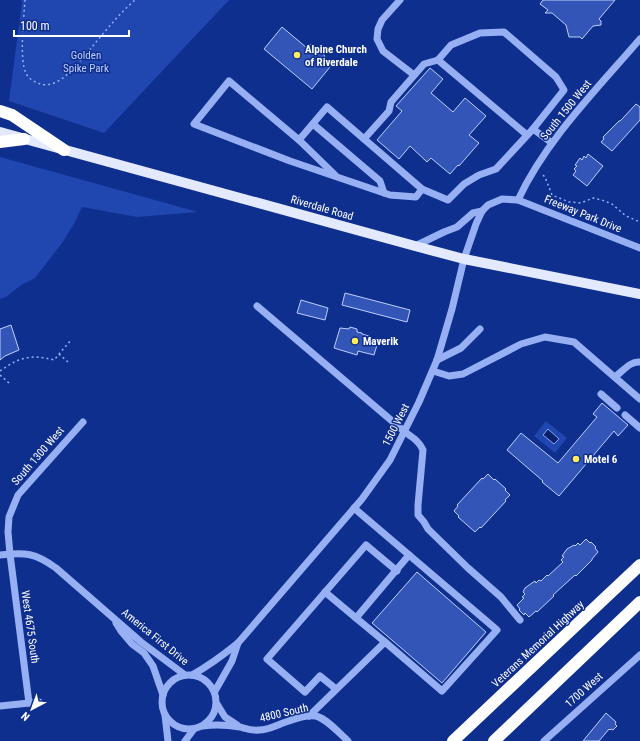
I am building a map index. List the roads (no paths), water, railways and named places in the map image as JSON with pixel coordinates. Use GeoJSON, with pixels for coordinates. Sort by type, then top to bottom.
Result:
{"type":"FeatureCollection","features":[{"type":"Feature","properties":{"kind":"highway"},"geometry":{"type":"LineString","coordinates":[[0,111],[12,115],[64,150]]}},
{"type":"Feature","properties":{"kind":"highway"},"geometry":{"type":"LineString","coordinates":[[0,142],[24,139]]}},
{"type":"Feature","properties":{"kind":"highway","name":"Veterans Memorial Highway"},"geometry":{"type":"LineString","coordinates":[[453,741],[640,565]]}},
{"type":"Feature","properties":{"kind":"highway"},"geometry":{"type":"LineString","coordinates":[[494,741],[640,602]]}},
{"type":"Feature","properties":{"kind":"main road","name":"Riverdale Road"},"geometry":{"type":"LineString","coordinates":[[0,132],[464,259],[640,294]]}},
{"type":"Feature","properties":{"kind":"street"},"geometry":{"type":"LineString","coordinates":[[400,0],[382,20],[378,29],[377,39],[382,51],[414,75]]}},
{"type":"Feature","properties":{"kind":"street"},"geometry":{"type":"LineString","coordinates":[[299,140],[327,107],[364,139],[422,188],[448,200],[464,184],[480,175],[496,169],[533,129],[564,90],[556,77],[504,32],[480,33],[451,45],[438,60],[424,64],[391,102],[389,111],[364,139]]}},
{"type":"Feature","properties":{"kind":"street","name":"South 1500 West"},"geometry":{"type":"LineString","coordinates":[[518,200],[525,184],[552,143],[582,106],[640,40]]}},
{"type":"Feature","properties":{"kind":"street"},"geometry":{"type":"LineString","coordinates":[[438,60],[527,135]]}},
{"type":"Feature","properties":{"kind":"street"},"geometry":{"type":"LineString","coordinates":[[336,176],[299,140],[229,81],[194,124],[290,161],[390,195],[416,197],[422,188]]}},
{"type":"Feature","properties":{"kind":"street"},"geometry":{"type":"LineString","coordinates":[[313,124],[380,181],[384,192]]}},
{"type":"Feature","properties":{"kind":"street"},"geometry":{"type":"LineString","coordinates":[[533,129],[552,143]]}},
{"type":"Feature","properties":{"kind":"street"},"geometry":{"type":"LineString","coordinates":[[415,246],[457,226],[473,213],[482,211],[488,206],[502,199],[518,200]]}},
{"type":"Feature","properties":{"kind":"street","name":"Freeway Park Drive"},"geometry":{"type":"LineString","coordinates":[[518,200],[640,248]]}},
{"type":"Feature","properties":{"kind":"street","name":"1500 West"},"geometry":{"type":"LineString","coordinates":[[188,675],[214,662],[238,643],[362,499],[390,460],[405,432],[433,371],[452,309],[464,259],[482,211]]}},
{"type":"Feature","properties":{"kind":"street"},"geometry":{"type":"LineString","coordinates":[[257,306],[420,444],[422,450],[418,515],[428,529],[468,568],[501,597],[520,620]]}},
{"type":"Feature","properties":{"kind":"street"},"geometry":{"type":"LineString","coordinates":[[437,360],[461,348],[480,329]]}},
{"type":"Feature","properties":{"kind":"street"},"geometry":{"type":"LineString","coordinates":[[433,371],[449,376],[463,374],[521,344],[545,337],[574,342],[640,399]]}},
{"type":"Feature","properties":{"kind":"street"},"geometry":{"type":"LineString","coordinates":[[616,377],[630,364],[640,362]]}},
{"type":"Feature","properties":{"kind":"street"},"geometry":{"type":"LineString","coordinates":[[601,394],[617,408]]}},
{"type":"Feature","properties":{"kind":"street"},"geometry":{"type":"LineString","coordinates":[[625,415],[640,428]]}},
{"type":"Feature","properties":{"kind":"street","name":"South 1300 West"},"geometry":{"type":"LineString","coordinates":[[10,554],[8,532],[9,517],[18,495],[82,422]]}},
{"type":"Feature","properties":{"kind":"street"},"geometry":{"type":"LineString","coordinates":[[325,592],[442,691],[497,630],[354,508]]}},
{"type":"Feature","properties":{"kind":"street"},"geometry":{"type":"LineString","coordinates":[[336,690],[320,676],[305,692],[267,659],[366,545],[397,570]]}},
{"type":"Feature","properties":{"kind":"street","name":"America First Drive"},"geometry":{"type":"LineString","coordinates":[[0,555],[23,553],[33,555],[44,560],[56,568],[141,642],[188,675]]}},
{"type":"Feature","properties":{"kind":"street","name":"West 4675 South"},"geometry":{"type":"LineString","coordinates":[[10,554],[29,703]]}},
{"type":"Feature","properties":{"kind":"street"},"geometry":{"type":"LineString","coordinates":[[356,618],[410,555]]}},
{"type":"Feature","properties":{"kind":"street","name":"America First Drive"},"geometry":{"type":"LineString","coordinates":[[112,616],[120,631],[132,644],[144,653],[153,666],[163,696]]}},
{"type":"Feature","properties":{"kind":"street"},"geometry":{"type":"LineString","coordinates":[[309,716],[385,642]]}},
{"type":"Feature","properties":{"kind":"street","name":"1500 West"},"geometry":{"type":"LineString","coordinates":[[215,691],[232,661],[238,643]]}},
{"type":"Feature","properties":{"kind":"street","name":"1700 West"},"geometry":{"type":"LineString","coordinates":[[548,740],[640,655]]}},
{"type":"Feature","properties":{"kind":"street"},"geometry":{"type":"LineString","coordinates":[[164,713],[176,726],[185,729],[194,729],[202,726],[210,721],[215,713],[217,704],[215,691],[206,680],[199,676],[188,675],[177,677],[171,682],[166,688],[162,704],[168,741]]}},
{"type":"Feature","properties":{"kind":"street"},"geometry":{"type":"LineString","coordinates":[[0,706],[39,702]]}},
{"type":"Feature","properties":{"kind":"street","name":"4800 South"},"geometry":{"type":"LineString","coordinates":[[217,704],[225,717],[240,727],[248,730],[268,728],[305,716],[316,716],[325,721],[348,741]]}},
{"type":"Feature","properties":{"kind":"street","name":"4800 South"},"geometry":{"type":"LineString","coordinates":[[202,726],[214,724],[240,727]]}},
{"type":"Feature","properties":{"kind":"street"},"geometry":{"type":"LineString","coordinates":[[185,741],[194,729]]}},
{"type":"Feature","properties":{"kind":"place","name":"Alpine Church of Riverdale"},"geometry":{"type":"Point","coordinates":[297,55]}},
{"type":"Feature","properties":{"kind":"place","name":"Maverik"},"geometry":{"type":"Point","coordinates":[355,341]}},
{"type":"Feature","properties":{"kind":"place","name":"Motel 6"},"geometry":{"type":"Point","coordinates":[576,459]}},
{"type":"Feature","properties":{"kind":"park label","name":"Golden Spike Park"},"geometry":{"type":"Point","coordinates":[86,61]}}]}
